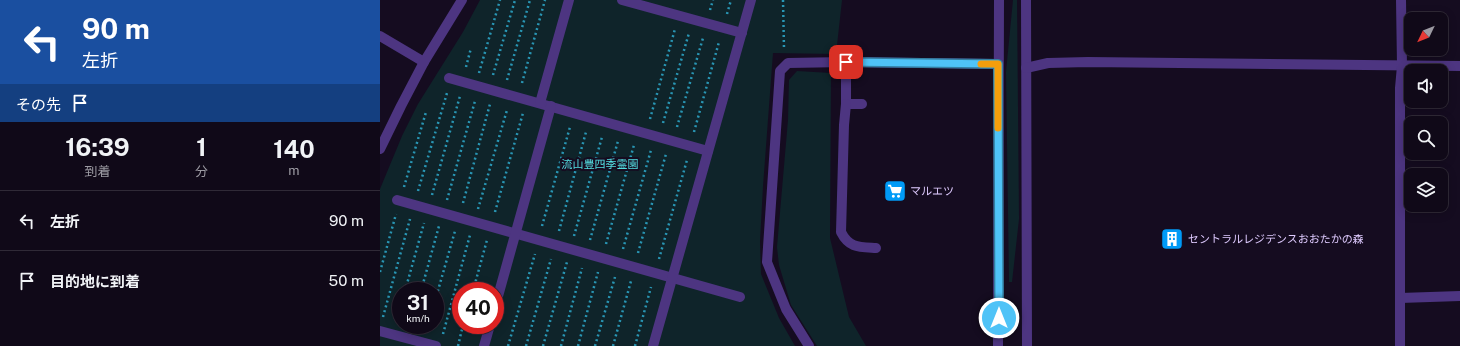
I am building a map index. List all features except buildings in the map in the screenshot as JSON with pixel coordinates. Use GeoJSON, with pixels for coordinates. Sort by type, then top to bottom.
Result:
{"type":"FeatureCollection","features":[{"type":"Feature","properties":{"kind":"street"},"geometry":{"type":"LineString","coordinates":[[380,149],[424,62],[462,0]]}},
{"type":"Feature","properties":{"kind":"street"},"geometry":{"type":"LineString","coordinates":[[540,103],[569,0]]}},
{"type":"Feature","properties":{"kind":"street"},"geometry":{"type":"LineString","coordinates":[[622,0],[742,33]]}},
{"type":"Feature","properties":{"kind":"street"},"geometry":{"type":"LineString","coordinates":[[653,346],[751,0]]}},
{"type":"Feature","properties":{"kind":"street"},"geometry":{"type":"LineString","coordinates":[[998,346],[999,0]]}},
{"type":"Feature","properties":{"kind":"street"},"geometry":{"type":"LineString","coordinates":[[1026,0],[1027,346]]}},
{"type":"Feature","properties":{"kind":"street"},"geometry":{"type":"LineString","coordinates":[[1400,346],[1401,0]]}},
{"type":"Feature","properties":{"kind":"street"},"geometry":{"type":"LineString","coordinates":[[380,36],[424,62]]}},
{"type":"Feature","properties":{"kind":"street"},"geometry":{"type":"LineString","coordinates":[[809,346],[786,309],[767,262],[780,71],[788,63],[846,62],[866,58],[998,64]]}},
{"type":"Feature","properties":{"kind":"street"},"geometry":{"type":"LineString","coordinates":[[846,62],[846,104],[841,232],[850,244],[858,247],[876,248]]}},
{"type":"Feature","properties":{"kind":"street"},"geometry":{"type":"LineString","coordinates":[[1026,68],[1048,63],[1088,62],[1460,66]]}},
{"type":"Feature","properties":{"kind":"street"},"geometry":{"type":"LineString","coordinates":[[449,78],[496,90],[708,151]]}},
{"type":"Feature","properties":{"kind":"street"},"geometry":{"type":"LineString","coordinates":[[846,104],[862,104]]}},
{"type":"Feature","properties":{"kind":"street"},"geometry":{"type":"LineString","coordinates":[[502,282],[551,106]]}},
{"type":"Feature","properties":{"kind":"street"},"geometry":{"type":"LineString","coordinates":[[397,200],[635,266],[740,297]]}},
{"type":"Feature","properties":{"kind":"street"},"geometry":{"type":"LineString","coordinates":[[1400,298],[1460,296]]}},
{"type":"Feature","properties":{"kind":"street"},"geometry":{"type":"LineString","coordinates":[[380,331],[436,346]]}},
{"type":"Feature","properties":{"kind":"street"},"geometry":{"type":"LineString","coordinates":[[484,346],[487,334]]}},
{"type":"Feature","properties":{"kind":"path"},"geometry":{"type":"LineString","coordinates":[[424,282],[500,0]]}},
{"type":"Feature","properties":{"kind":"path"},"geometry":{"type":"LineString","coordinates":[[440,282],[496,90],[515,0]]}},
{"type":"Feature","properties":{"kind":"path"},"geometry":{"type":"LineString","coordinates":[[496,90],[530,0]]}},
{"type":"Feature","properties":{"kind":"path"},"geometry":{"type":"LineString","coordinates":[[476,282],[492,226],[545,0]]}},
{"type":"Feature","properties":{"kind":"path"},"geometry":{"type":"LineString","coordinates":[[613,346],[713,0]]}},
{"type":"Feature","properties":{"kind":"path"},"geometry":{"type":"LineString","coordinates":[[635,346],[731,0]]}},
{"type":"Feature","properties":{"kind":"path"},"geometry":{"type":"LineString","coordinates":[[783,0],[784,67]]}},
{"type":"Feature","properties":{"kind":"path"},"geometry":{"type":"LineString","coordinates":[[595,346],[619,262],[678,16]]}},
{"type":"Feature","properties":{"kind":"path"},"geometry":{"type":"LineString","coordinates":[[578,346],[602,257],[692,20]]}},
{"type":"Feature","properties":{"kind":"path"},"geometry":{"type":"LineString","coordinates":[[407,282],[471,48]]}},
{"type":"Feature","properties":{"kind":"path"},"geometry":{"type":"LineString","coordinates":[[561,346],[622,127]]}},
{"type":"Feature","properties":{"kind":"path"},"geometry":{"type":"LineString","coordinates":[[458,346],[461,334]]}},
{"type":"Feature","properties":{"kind":"green space","name":"流山豊四季霊園"},"geometry":{"type":"Polygon","coordinates":[[[480,0],[842,0],[836,54],[773,53],[760,241],[761,274],[779,318],[795,346],[380,346],[380,189],[402,136],[418,104],[463,32],[480,0]]]}},
{"type":"Feature","properties":{"kind":"green space"},"geometry":{"type":"Polygon","coordinates":[[[1013,0],[1017,0],[1019,219],[1012,282],[1009,282],[1006,72],[1013,0]]]}},
{"type":"Feature","properties":{"kind":"green space"},"geometry":{"type":"Polygon","coordinates":[[[797,71],[831,73],[830,238],[849,317],[866,346],[817,346],[791,305],[779,265],[777,247],[788,120],[789,80],[797,71]]]}},
{"type":"Feature","properties":{"kind":"slow traffic"},"geometry":{"type":"LineString","coordinates":[[981,64],[998,64],[998,128]]}},
{"type":"Feature","properties":{"kind":"place","name":"マルエツ"},"geometry":{"type":"Point","coordinates":[895,191]}},
{"type":"Feature","properties":{"kind":"place","name":"セントラルレジデンスおおたかの森"},"geometry":{"type":"Point","coordinates":[1172,239]}},
{"type":"Feature","properties":{"kind":"route"},"geometry":{"type":"LineString","coordinates":[[846,62],[998,64],[999,318]]}}]}
